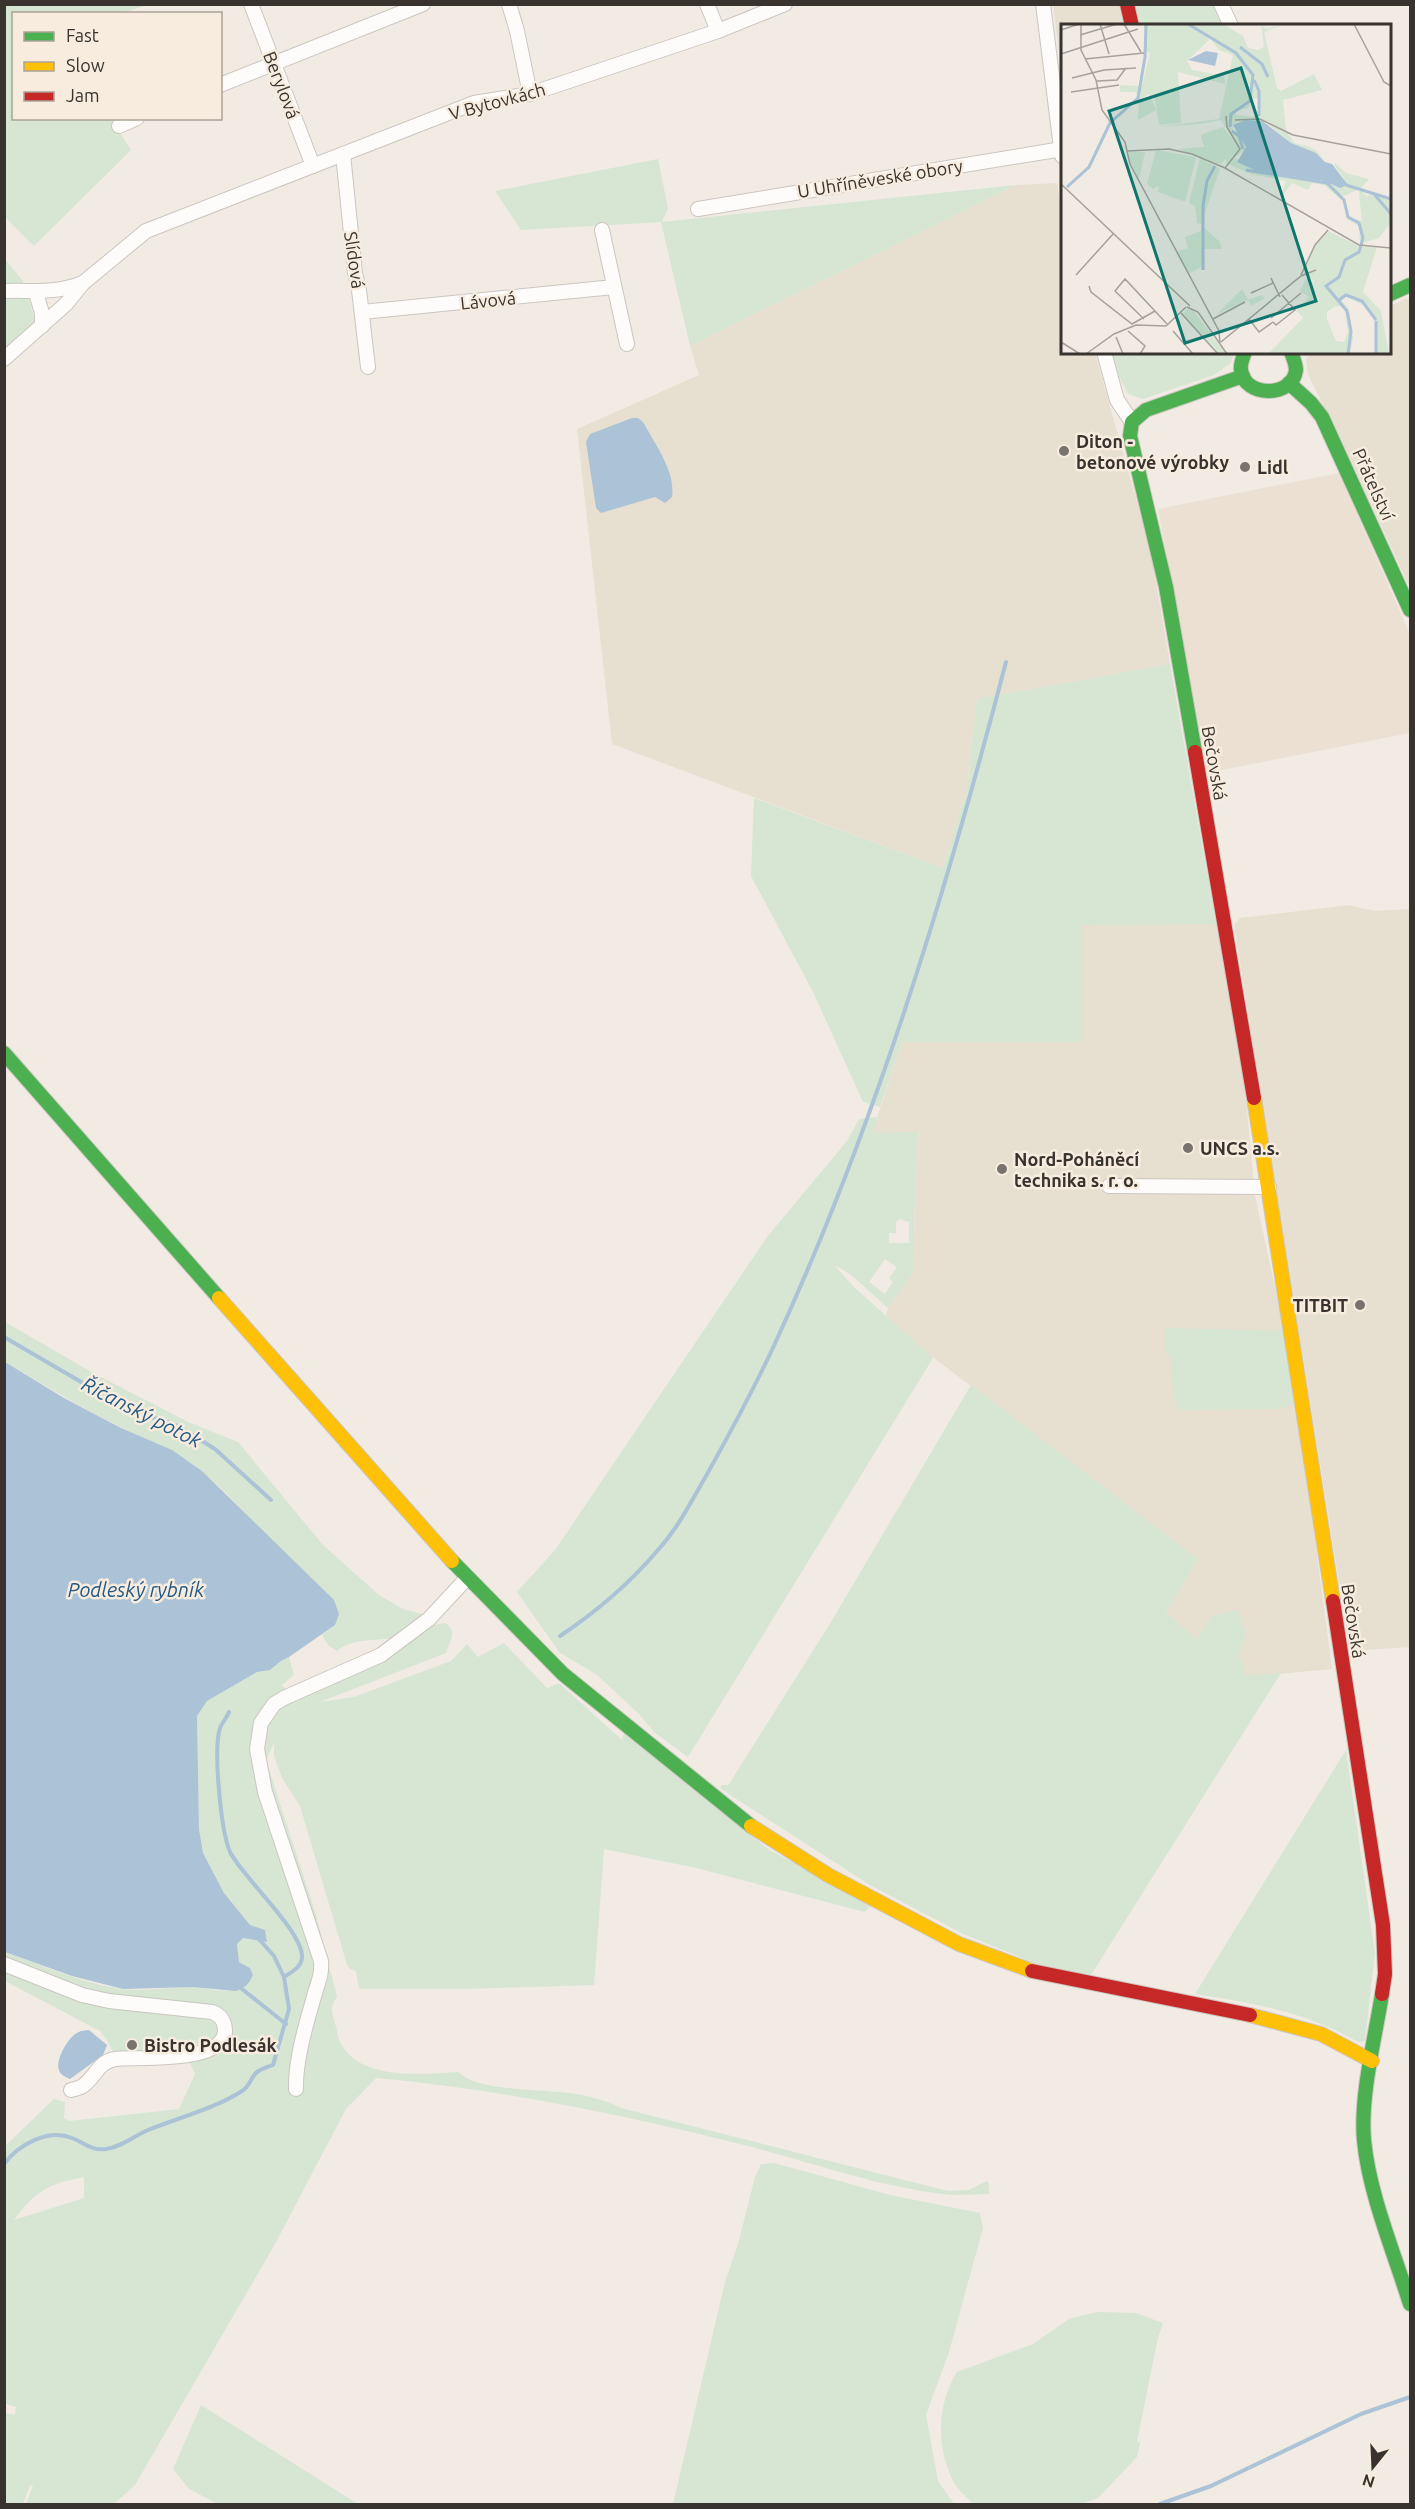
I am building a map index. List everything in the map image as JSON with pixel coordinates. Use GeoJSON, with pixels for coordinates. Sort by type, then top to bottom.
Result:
{"type":"FeatureCollection","features":[{"type":"Feature","properties":{"kind":"street","name":"Berylová"},"geometry":{"type":"LineString","coordinates":[[251,4],[313,166]]}},
{"type":"Feature","properties":{"kind":"street"},"geometry":{"type":"LineString","coordinates":[[222,84],[423,4]]}},
{"type":"Feature","properties":{"kind":"street"},"geometry":{"type":"LineString","coordinates":[[509,4],[530,94]]}},
{"type":"Feature","properties":{"kind":"street"},"geometry":{"type":"LineString","coordinates":[[707,4],[718,31]]}},
{"type":"Feature","properties":{"kind":"street","name":"V Bytovkách"},"geometry":{"type":"LineString","coordinates":[[4,358],[42,327],[66,304],[83,283],[146,231],[474,104],[530,94],[718,31],[785,4]]}},
{"type":"Feature","properties":{"kind":"street"},"geometry":{"type":"LineString","coordinates":[[1043,4],[1061,144]]}},
{"type":"Feature","properties":{"kind":"street"},"geometry":{"type":"LineString","coordinates":[[1126,4],[1131,24]]}},
{"type":"Feature","properties":{"kind":"street"},"geometry":{"type":"LineString","coordinates":[[1221,4],[1230,24]]}},
{"type":"Feature","properties":{"kind":"street"},"geometry":{"type":"LineString","coordinates":[[119,126],[133,120]]}},
{"type":"Feature","properties":{"kind":"street","name":"U Uhříněveské obory"},"geometry":{"type":"LineString","coordinates":[[698,209],[1061,152]]}},
{"type":"Feature","properties":{"kind":"street","name":"Slídová"},"geometry":{"type":"LineString","coordinates":[[343,154],[355,273],[363,312],[368,367]]}},
{"type":"Feature","properties":{"kind":"street"},"geometry":{"type":"LineString","coordinates":[[602,230],[627,344]]}},
{"type":"Feature","properties":{"kind":"street"},"geometry":{"type":"LineString","coordinates":[[4,291],[36,293],[73,287],[83,283]]}},
{"type":"Feature","properties":{"kind":"street"},"geometry":{"type":"LineString","coordinates":[[1391,293],[1410,285]]}},
{"type":"Feature","properties":{"kind":"street","name":"Lávová"},"geometry":{"type":"LineString","coordinates":[[363,312],[614,287]]}},
{"type":"Feature","properties":{"kind":"street"},"geometry":{"type":"LineString","coordinates":[[36,293],[42,313],[42,327]]}},
{"type":"Feature","properties":{"kind":"street"},"geometry":{"type":"LineString","coordinates":[[1105,354],[1117,400],[1132,423],[1153,407],[1243,376]]}},
{"type":"Feature","properties":{"kind":"street"},"geometry":{"type":"LineString","coordinates":[[1244,354],[1241,363],[1243,376],[1252,388],[1264,393],[1278,391],[1289,383],[1295,370],[1291,354]]}},
{"type":"Feature","properties":{"kind":"street","name":"Přátelství"},"geometry":{"type":"LineString","coordinates":[[1289,383],[1311,403],[1322,417],[1410,610]]}},
{"type":"Feature","properties":{"kind":"street","name":"Bečovská"},"geometry":{"type":"LineString","coordinates":[[1132,423],[1131,449],[1166,587],[1269,1187],[1383,1925],[1385,1974],[1363,2121],[1366,2159],[1410,2304]]}},
{"type":"Feature","properties":{"kind":"street"},"geometry":{"type":"LineString","coordinates":[[4,1053],[467,1578],[563,1674],[747,1824],[828,1875],[959,1944],[1040,1974],[1272,2019],[1321,2034],[1372,2061]]}},
{"type":"Feature","properties":{"kind":"street"},"geometry":{"type":"LineString","coordinates":[[1108,1186],[1269,1187]]}},
{"type":"Feature","properties":{"kind":"street"},"geometry":{"type":"LineString","coordinates":[[296,2089],[296,2075],[322,1967],[265,1792],[257,1749],[261,1723],[274,1704],[284,1698],[381,1655],[429,1619],[467,1578]]}},
{"type":"Feature","properties":{"kind":"street"},"geometry":{"type":"LineString","coordinates":[[4,1964],[82,1995],[109,2001],[200,2010],[218,2014],[224,2023],[223,2036],[219,2042],[207,2050],[168,2058],[116,2059],[104,2063],[96,2069],[83,2086],[71,2090]]}},
{"type":"Feature","properties":{"kind":"shaded area"},"geometry":{"type":"Polygon","coordinates":[[[1053,5],[1119,5],[1123,24],[1061,24],[1061,70],[1053,5]]]}},
{"type":"Feature","properties":{"kind":"shaded area"},"geometry":{"type":"Polygon","coordinates":[[[1057,183],[1061,213],[1061,354],[1095,354],[1151,552],[1170,664],[977,699],[967,789],[943,868],[612,744],[577,429],[699,375],[690,346],[1016,185],[1057,183]]]}},
{"type":"Feature","properties":{"kind":"shaded area"},"geometry":{"type":"Polygon","coordinates":[[[1410,297],[1410,588],[1352,462],[1308,375],[1306,359],[1310,354],[1391,354],[1391,306],[1410,297]]]}},
{"type":"Feature","properties":{"kind":"shaded area"},"geometry":{"type":"Polygon","coordinates":[[[1339,473],[1410,634],[1410,733],[1207,773],[1158,509],[1339,473]]]}},
{"type":"Feature","properties":{"kind":"shaded area"},"geometry":{"type":"Polygon","coordinates":[[[1349,905],[1375,911],[1410,909],[1410,1647],[1350,1651],[1234,925],[1240,918],[1349,905]]]}},
{"type":"Feature","properties":{"kind":"shaded area"},"geometry":{"type":"Polygon","coordinates":[[[1216,924],[1242,1057],[1255,1195],[1278,1301],[1314,1531],[1332,1669],[1246,1677],[1239,1656],[1246,1632],[1212,1616],[1197,1639],[1166,1613],[1198,1559],[930,1355],[886,1316],[888,1308],[914,1272],[915,1149],[920,1133],[872,1133],[902,1042],[1082,1042],[1082,925],[1216,924]]]}},
{"type":"Feature","properties":{"kind":"green space"},"geometry":{"type":"Polygon","coordinates":[[[4,5],[147,5],[126,12],[12,12],[12,120],[112,120],[131,150],[34,246],[5,217],[4,5]]]}},
{"type":"Feature","properties":{"kind":"green space"},"geometry":{"type":"Polygon","coordinates":[[[1134,5],[1215,5],[1224,24],[1139,24],[1134,5]]]}},
{"type":"Feature","properties":{"kind":"green space"},"geometry":{"type":"Polygon","coordinates":[[[658,159],[668,208],[662,222],[1016,185],[690,346],[661,222],[521,230],[495,191],[658,159]]]}},
{"type":"Feature","properties":{"kind":"green space"},"geometry":{"type":"Polygon","coordinates":[[[4,258],[23,281],[36,322],[5,349],[4,258]]]}},
{"type":"Feature","properties":{"kind":"green space"},"geometry":{"type":"Polygon","coordinates":[[[1113,354],[1234,354],[1231,363],[1214,375],[1143,399],[1128,394],[1118,375],[1113,354]]]}},
{"type":"Feature","properties":{"kind":"green space"},"geometry":{"type":"Polygon","coordinates":[[[1170,664],[1216,924],[1082,925],[1082,1042],[902,1042],[880,1107],[863,1102],[813,992],[751,876],[754,798],[943,868],[967,789],[977,699],[1170,664]]]}},
{"type":"Feature","properties":{"kind":"green space"},"geometry":{"type":"Polygon","coordinates":[[[877,1117],[873,1133],[920,1132],[915,1149],[914,1272],[888,1308],[855,1278],[835,1266],[854,1287],[933,1358],[688,1757],[655,1733],[639,1714],[596,1674],[560,1653],[517,1592],[555,1550],[767,1237],[847,1141],[859,1119],[877,1117]],[[899,1219],[896,1222],[896,1233],[889,1233],[889,1243],[909,1243],[909,1222],[899,1219]],[[885,1259],[869,1282],[885,1294],[893,1282],[889,1278],[897,1267],[885,1259]]]}},
{"type":"Feature","properties":{"kind":"green space"},"geometry":{"type":"Polygon","coordinates":[[[5,1322],[95,1374],[188,1422],[238,1442],[323,1545],[379,1595],[403,1609],[426,1615],[405,1635],[353,1643],[337,1651],[328,1645],[322,1635],[335,1625],[272,1545],[222,1489],[184,1459],[90,1412],[5,1362],[5,1322]]]}},
{"type":"Feature","properties":{"kind":"green space"},"geometry":{"type":"Polygon","coordinates":[[[1165,1328],[1283,1331],[1293,1398],[1291,1404],[1282,1409],[1182,1410],[1177,1407],[1170,1354],[1166,1353],[1165,1328]]]}},
{"type":"Feature","properties":{"kind":"green space"},"geometry":{"type":"Polygon","coordinates":[[[971,1385],[1198,1559],[1166,1613],[1197,1639],[1212,1616],[1238,1610],[1246,1633],[1239,1656],[1246,1676],[1281,1673],[1091,1975],[1037,1964],[961,1933],[870,1885],[721,1789],[721,1785],[728,1785],[731,1781],[831,1622],[971,1385]]]}},
{"type":"Feature","properties":{"kind":"green space"},"geometry":{"type":"Polygon","coordinates":[[[445,1623],[451,1629],[452,1636],[446,1653],[320,1702],[354,1697],[451,1661],[467,1644],[478,1657],[504,1643],[547,1688],[559,1683],[622,1740],[625,1730],[769,1850],[872,1903],[865,1912],[696,1868],[604,1849],[594,1985],[359,1989],[356,1971],[347,1965],[300,1806],[282,1778],[274,1756],[274,1743],[266,1760],[316,1915],[337,1997],[332,2008],[338,2038],[348,2054],[361,2063],[392,2072],[427,2074],[459,2072],[480,2083],[496,2086],[588,2096],[621,2108],[948,2191],[969,2190],[987,2181],[989,2194],[949,2195],[917,2190],[866,2179],[740,2144],[604,2113],[513,2096],[376,2078],[346,2109],[275,2244],[135,2485],[114,2504],[26,2504],[33,2486],[30,2485],[23,2504],[5,2504],[5,2413],[15,2415],[16,2407],[4,2403],[5,2146],[54,2099],[65,2102],[64,2118],[69,2121],[179,2109],[195,2074],[190,2063],[146,2064],[115,2055],[100,2031],[5,1981],[5,1952],[79,1979],[123,1989],[192,1987],[227,1991],[242,1988],[249,1983],[253,1975],[250,1968],[239,1962],[237,1944],[243,1938],[267,1942],[265,1930],[250,1925],[224,1893],[203,1853],[199,1829],[197,1716],[207,1701],[257,1671],[270,1670],[289,1657],[294,1675],[282,1685],[293,1698],[385,1660],[434,1625],[445,1623]],[[84,2177],[51,2186],[36,2195],[14,2220],[84,2198],[84,2177]]]}},
{"type":"Feature","properties":{"kind":"green space"},"geometry":{"type":"Polygon","coordinates":[[[1346,1750],[1375,1953],[1365,2041],[1358,2042],[1319,2023],[1279,2010],[1195,1994],[1346,1750]]]}},
{"type":"Feature","properties":{"kind":"green space"},"geometry":{"type":"Polygon","coordinates":[[[774,2163],[890,2195],[980,2213],[983,2228],[949,2352],[926,2415],[938,2481],[954,2504],[673,2504],[725,2282],[738,2244],[755,2177],[761,2164],[774,2163]]]}},
{"type":"Feature","properties":{"kind":"green space"},"geometry":{"type":"Polygon","coordinates":[[[1097,2312],[1136,2313],[1163,2323],[1137,2441],[1140,2443],[1137,2457],[1098,2498],[1081,2504],[972,2503],[953,2481],[947,2468],[942,2440],[942,2412],[950,2384],[957,2372],[1033,2344],[1069,2319],[1097,2312]]]}},
{"type":"Feature","properties":{"kind":"green space"},"geometry":{"type":"Polygon","coordinates":[[[201,2405],[358,2504],[218,2504],[189,2489],[173,2469],[201,2405]]]}},
{"type":"Feature","properties":{"kind":"water"},"geometry":{"type":"Polygon","coordinates":[[[632,418],[638,418],[643,422],[664,458],[671,478],[672,497],[665,503],[655,497],[601,513],[596,508],[586,442],[590,434],[632,418]]]}},
{"type":"Feature","properties":{"kind":"water","name":"Podleský rybník"},"geometry":{"type":"Polygon","coordinates":[[[5,1362],[64,1398],[121,1428],[172,1450],[202,1471],[334,1600],[339,1614],[335,1625],[270,1670],[257,1672],[207,1701],[197,1716],[199,1829],[203,1853],[224,1893],[250,1925],[265,1930],[267,1942],[243,1938],[237,1944],[239,1962],[250,1968],[253,1975],[247,1985],[236,1991],[192,1987],[123,1989],[72,1976],[5,1952],[5,1362]]]}},
{"type":"Feature","properties":{"kind":"water"},"geometry":{"type":"Polygon","coordinates":[[[89,2030],[107,2045],[103,2055],[70,2079],[63,2076],[58,2066],[67,2043],[80,2031],[89,2030]]]}},
{"type":"Feature","properties":{"kind":"waterway"},"geometry":{"type":"LineString","coordinates":[[560,1636],[587,1617],[624,1585],[672,1533],[723,1445],[772,1350],[809,1267],[875,1097],[932,925],[1006,662]]}},
{"type":"Feature","properties":{"kind":"waterway","name":"Říčanský potok"},"geometry":{"type":"LineString","coordinates":[[4,1337],[88,1386],[99,1389],[152,1417],[178,1426],[215,1449],[271,1500]]}},
{"type":"Feature","properties":{"kind":"waterway","name":"Říčanský potok"},"geometry":{"type":"LineString","coordinates":[[4,2164],[25,2145],[53,2135],[63,2135],[97,2149],[117,2146],[148,2130],[209,2108],[232,2097],[244,2089],[254,2075],[273,2065],[289,2009],[284,1977],[298,1967],[302,1958],[300,1947],[284,1920],[237,1863],[227,1842],[219,1790],[217,1754],[220,1728],[229,1712]]}},
{"type":"Feature","properties":{"kind":"waterway"},"geometry":{"type":"LineString","coordinates":[[258,1938],[274,1956],[284,1977]]}},
{"type":"Feature","properties":{"kind":"waterway"},"geometry":{"type":"LineString","coordinates":[[242,1989],[286,2024]]}},
{"type":"Feature","properties":{"kind":"waterway"},"geometry":{"type":"LineString","coordinates":[[1160,2504],[1211,2486],[1361,2414],[1410,2397]]}},
{"type":"Feature","properties":{"kind":"traffic: fast"},"geometry":{"type":"LineString","coordinates":[[1391,294],[1410,285]]}},
{"type":"Feature","properties":{"kind":"traffic: fast"},"geometry":{"type":"LineString","coordinates":[[1244,354],[1241,368],[1244,379],[1250,386],[1268,391],[1287,386],[1293,379],[1296,368],[1292,354]]}},
{"type":"Feature","properties":{"kind":"traffic: fast"},"geometry":{"type":"LineString","coordinates":[[1195,752],[1166,587],[1130,436],[1132,422],[1146,410],[1243,376]]}},
{"type":"Feature","properties":{"kind":"traffic: fast"},"geometry":{"type":"LineString","coordinates":[[1289,383],[1311,403],[1322,417],[1410,610]]}},
{"type":"Feature","properties":{"kind":"traffic: fast"},"geometry":{"type":"LineString","coordinates":[[4,1053],[219,1298]]}},
{"type":"Feature","properties":{"kind":"traffic: fast"},"geometry":{"type":"LineString","coordinates":[[452,1561],[563,1674],[751,1826]]}},
{"type":"Feature","properties":{"kind":"traffic: fast"},"geometry":{"type":"LineString","coordinates":[[1382,1994],[1366,2087],[1364,2140],[1371,2181],[1410,2304]]}},
{"type":"Feature","properties":{"kind":"traffic: slow"},"geometry":{"type":"LineString","coordinates":[[1254,1098],[1333,1601]]}},
{"type":"Feature","properties":{"kind":"traffic: slow"},"geometry":{"type":"LineString","coordinates":[[219,1298],[452,1561]]}},
{"type":"Feature","properties":{"kind":"traffic: slow"},"geometry":{"type":"LineString","coordinates":[[751,1826],[828,1875],[959,1944],[1032,1971]]}},
{"type":"Feature","properties":{"kind":"traffic: slow"},"geometry":{"type":"LineString","coordinates":[[1250,2015],[1321,2034],[1372,2061]]}},
{"type":"Feature","properties":{"kind":"traffic: jam"},"geometry":{"type":"LineString","coordinates":[[1127,4],[1132,24]]}},
{"type":"Feature","properties":{"kind":"traffic: jam"},"geometry":{"type":"LineString","coordinates":[[1195,752],[1254,1098]]}},
{"type":"Feature","properties":{"kind":"traffic: jam"},"geometry":{"type":"LineString","coordinates":[[1333,1601],[1383,1925],[1385,1974],[1382,1994]]}},
{"type":"Feature","properties":{"kind":"traffic: jam"},"geometry":{"type":"LineString","coordinates":[[1032,1971],[1250,2015]]}},
{"type":"Feature","properties":{"kind":"place","name":"Diton - betonové výrobky"},"geometry":{"type":"Point","coordinates":[1064,451]}},
{"type":"Feature","properties":{"kind":"place","name":"Lidl"},"geometry":{"type":"Point","coordinates":[1245,467]}},
{"type":"Feature","properties":{"kind":"place","name":"UNCS a.s."},"geometry":{"type":"Point","coordinates":[1188,1148]}},
{"type":"Feature","properties":{"kind":"place","name":"Nord-Poháněcí technika s. r. o."},"geometry":{"type":"Point","coordinates":[1002,1169]}},
{"type":"Feature","properties":{"kind":"place","name":"TITBIT"},"geometry":{"type":"Point","coordinates":[1360,1305]}},
{"type":"Feature","properties":{"kind":"place","name":"Bistro Podlesák"},"geometry":{"type":"Point","coordinates":[132,2045]}}]}
